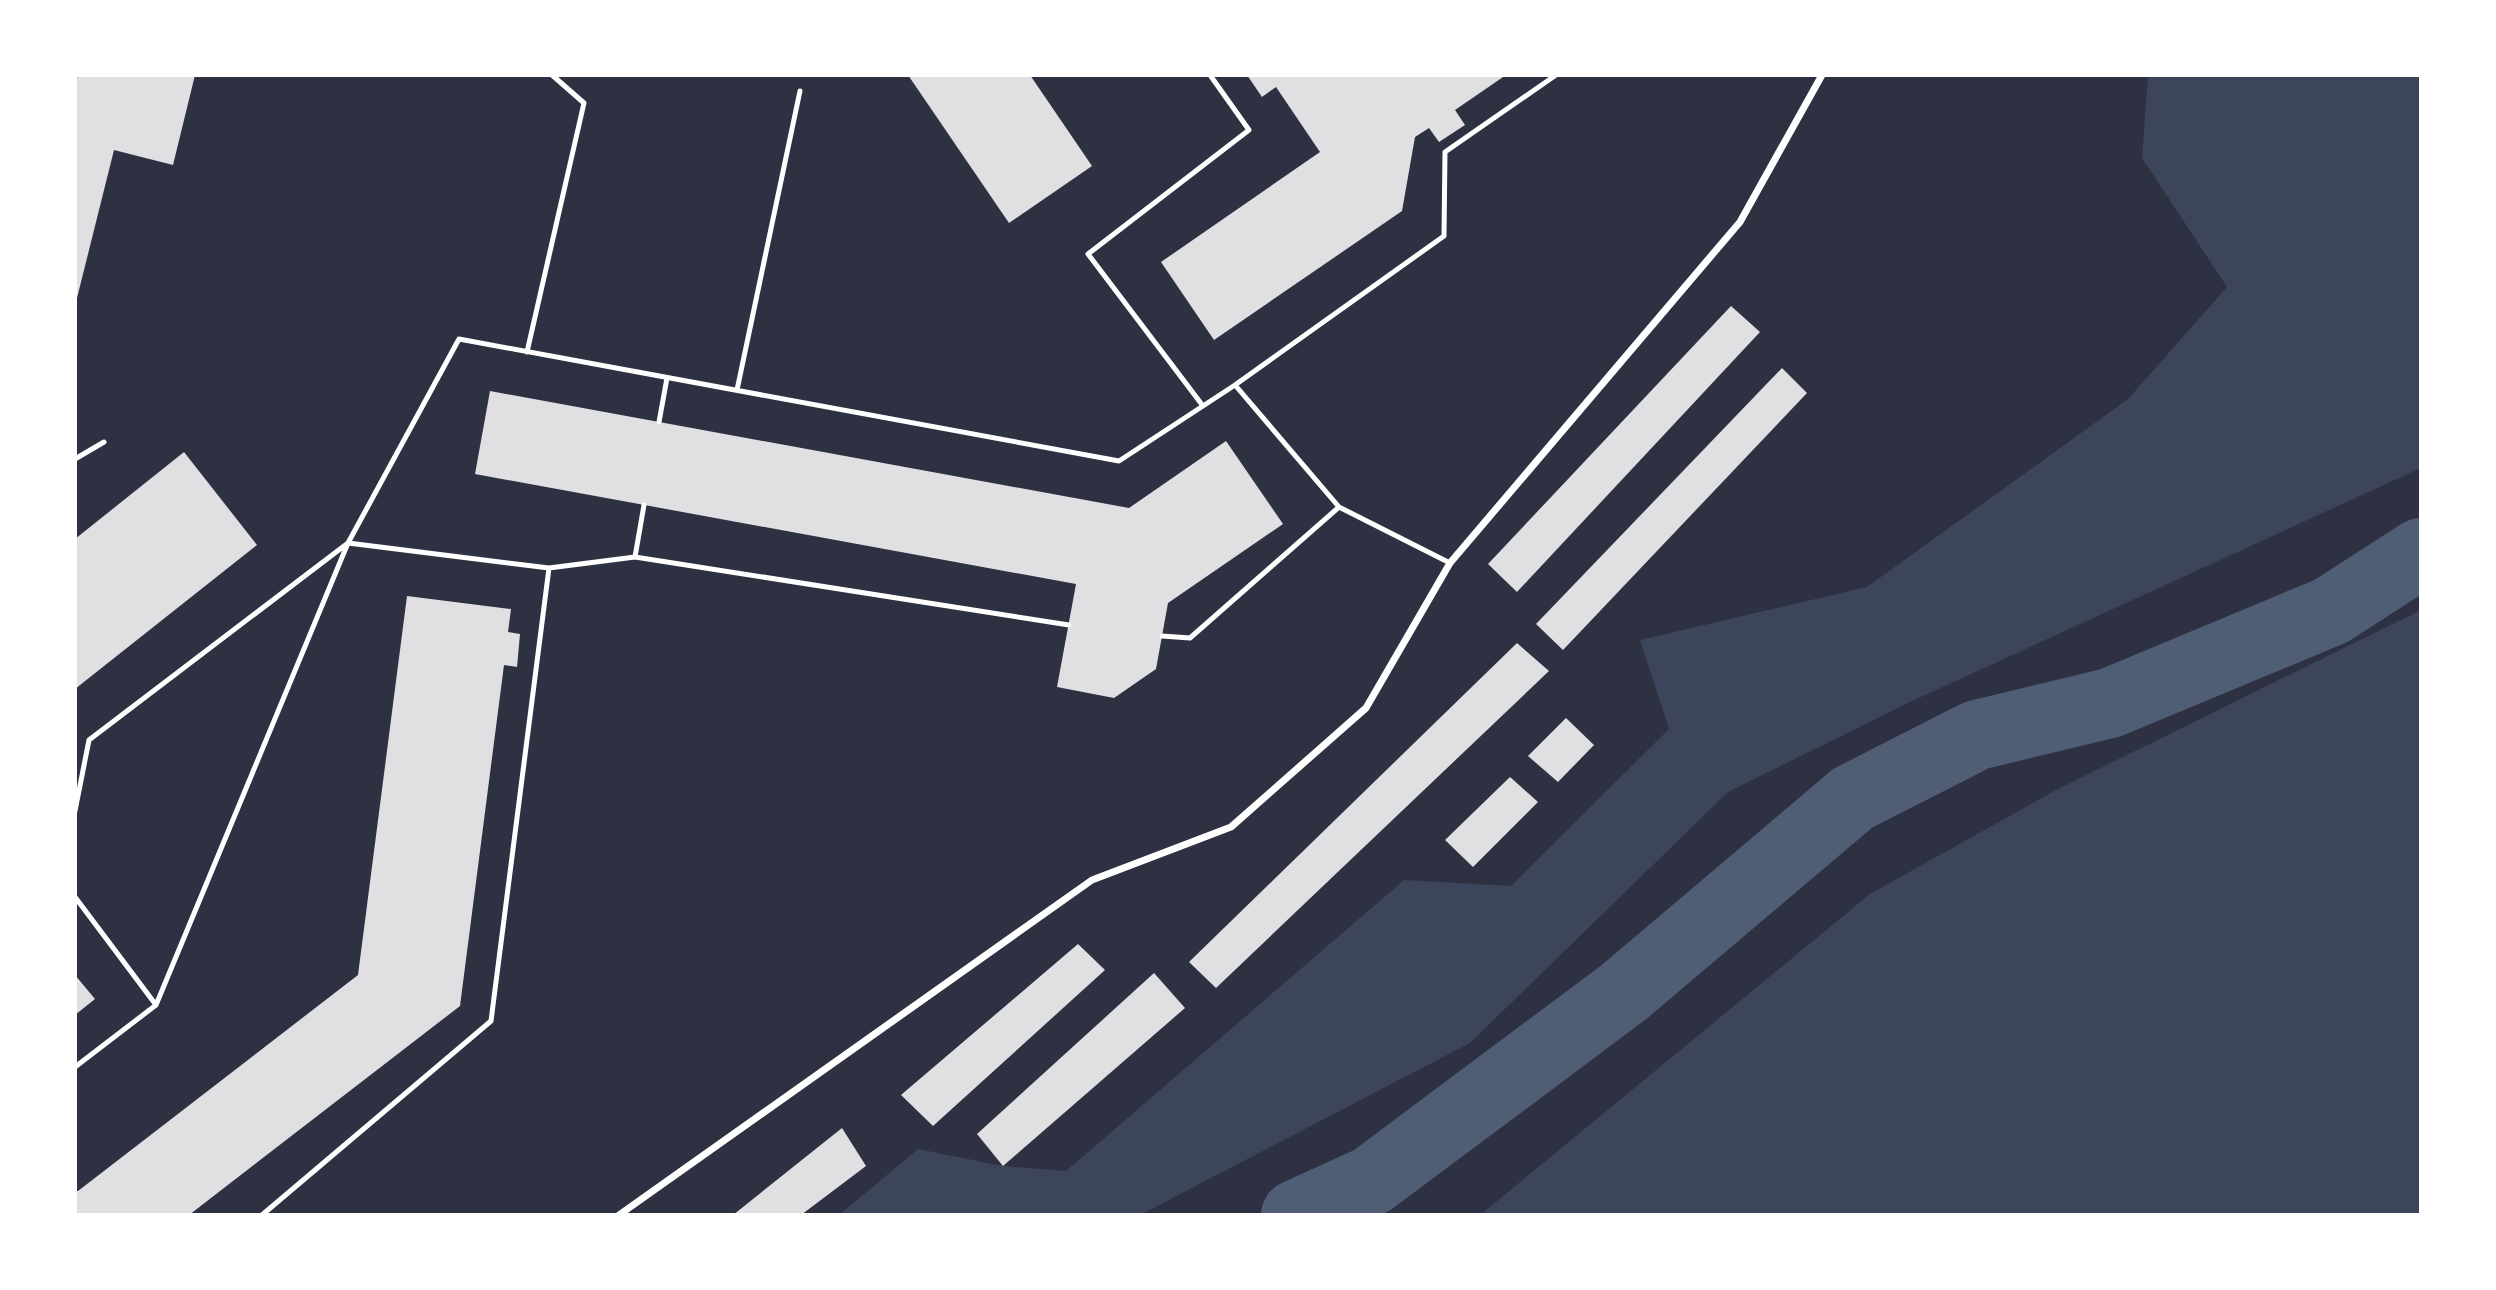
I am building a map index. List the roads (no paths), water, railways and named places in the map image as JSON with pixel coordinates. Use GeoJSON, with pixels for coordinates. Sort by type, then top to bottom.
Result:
{"type":"FeatureCollection","features":[{"type":"Feature","properties":{"kind":"street"},"geometry":{"type":"LineString","coordinates":[[619,1215],[1092,880],[1231,827],[1366,708],[1450,563],[1740,222],[1822,75]]}},
{"type":"Feature","properties":{"kind":"lane"},"geometry":{"type":"LineString","coordinates":[[527,352],[584,103],[552,75]]}},
{"type":"Feature","properties":{"kind":"lane"},"geometry":{"type":"LineString","coordinates":[[1203,406],[1088,254],[1249,130],[1210,75]]}},
{"type":"Feature","properties":{"kind":"lane"},"geometry":{"type":"LineString","coordinates":[[75,1067],[156,1005],[348,543],[459,339],[1119,461],[1235,385],[1444,236],[1445,152],[1556,75]]}},
{"type":"Feature","properties":{"kind":"lane"},"geometry":{"type":"LineString","coordinates":[[737,390],[800,91]]}},
{"type":"Feature","properties":{"kind":"lane"},"geometry":{"type":"LineString","coordinates":[[659,422],[667,377]]}},
{"type":"Feature","properties":{"kind":"lane"},"geometry":{"type":"LineString","coordinates":[[1235,385],[1339,507],[1450,563]]}},
{"type":"Feature","properties":{"kind":"lane"},"geometry":{"type":"LineString","coordinates":[[75,459],[104,442]]}},
{"type":"Feature","properties":{"kind":"lane"},"geometry":{"type":"LineString","coordinates":[[635,556],[644,505]]}},
{"type":"Feature","properties":{"kind":"lane"},"geometry":{"type":"LineString","coordinates":[[1162,636],[1190,638],[1339,507]]}},
{"type":"Feature","properties":{"kind":"lane"},"geometry":{"type":"LineString","coordinates":[[75,811],[89,740],[348,543],[549,568],[635,556],[1069,625]]}},
{"type":"Feature","properties":{"kind":"lane"},"geometry":{"type":"LineString","coordinates":[[261,1215],[491,1021],[549,568]]}},
{"type":"Feature","properties":{"kind":"lane"},"geometry":{"type":"LineString","coordinates":[[75,897],[156,1005]]}},
{"type":"Feature","properties":{"kind":"waterway"},"geometry":{"type":"LineString","coordinates":[[1296,1215],[1371,1181],[1624,992],[1853,798],[1977,735],[2110,703],[2331,611],[2421,553]]}}]}
